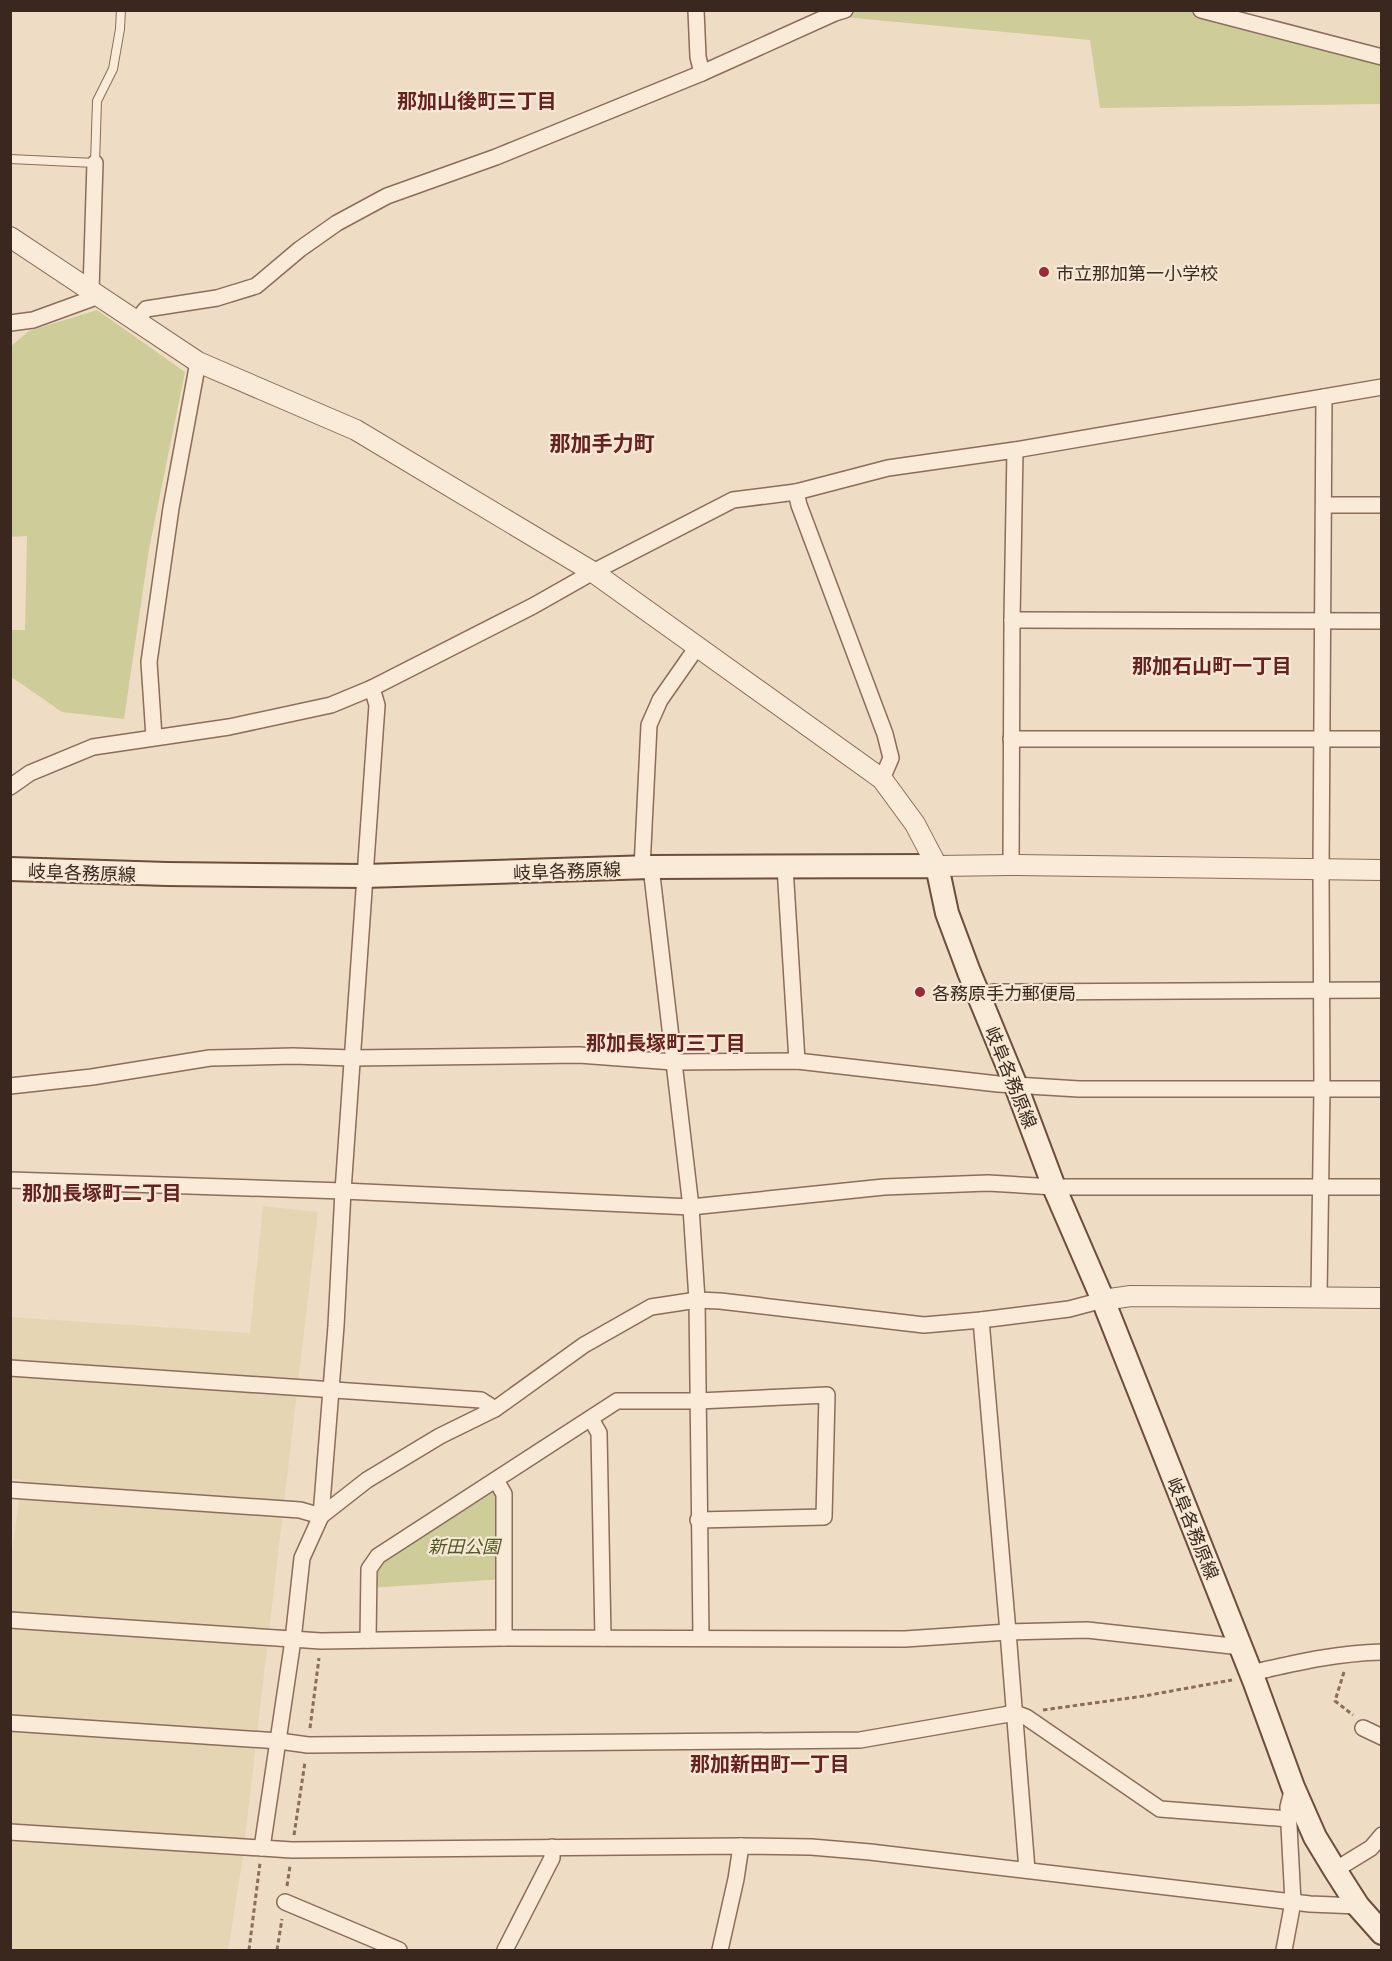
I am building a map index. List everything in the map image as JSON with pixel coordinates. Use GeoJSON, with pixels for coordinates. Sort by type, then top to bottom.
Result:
{"type":"FeatureCollection","features":[{"type":"Feature","properties":{"kind":"main road","name":"岐阜各務原線"},"geometry":{"type":"LineString","coordinates":[[10,869],[167,874],[365,876],[646,868],[937,866],[946,913],[1241,1647],[1293,1787],[1315,1837],[1335,1870],[1358,1906],[1382,1933]]}},
{"type":"Feature","properties":{"kind":"street"},"geometry":{"type":"LineString","coordinates":[[696,10],[702,73]]}},
{"type":"Feature","properties":{"kind":"street"},"geometry":{"type":"LineString","coordinates":[[136,321],[146,309],[217,298],[256,286],[300,249],[337,224],[387,196],[496,157],[702,73],[845,10]]}},
{"type":"Feature","properties":{"kind":"street"},"geometry":{"type":"LineString","coordinates":[[1201,10],[1382,57]]}},
{"type":"Feature","properties":{"kind":"street"},"geometry":{"type":"LineString","coordinates":[[95,163],[95,293]]}},
{"type":"Feature","properties":{"kind":"street"},"geometry":{"type":"LineString","coordinates":[[10,237],[198,362],[356,430],[593,572],[882,779],[915,824],[937,866],[1382,870]]}},
{"type":"Feature","properties":{"kind":"street"},"geometry":{"type":"LineString","coordinates":[[10,323],[33,320],[95,293]]}},
{"type":"Feature","properties":{"kind":"street"},"geometry":{"type":"LineString","coordinates":[[154,737],[149,662],[171,508],[198,362]]}},
{"type":"Feature","properties":{"kind":"street"},"geometry":{"type":"LineString","coordinates":[[10,787],[30,773],[93,747],[230,727],[331,705],[372,688],[533,606],[593,572],[733,500],[796,492],[888,468],[1015,450],[1382,387]]}},
{"type":"Feature","properties":{"kind":"street"},"geometry":{"type":"LineString","coordinates":[[1319,1296],[1322,1089],[1324,397]]}},
{"type":"Feature","properties":{"kind":"street"},"geometry":{"type":"LineString","coordinates":[[1011,865],[1015,450]]}},
{"type":"Feature","properties":{"kind":"street"},"geometry":{"type":"LineString","coordinates":[[796,492],[885,734],[891,758],[882,779]]}},
{"type":"Feature","properties":{"kind":"street"},"geometry":{"type":"LineString","coordinates":[[1324,505],[1382,505]]}},
{"type":"Feature","properties":{"kind":"street"},"geometry":{"type":"LineString","coordinates":[[1012,620],[1382,621]]}},
{"type":"Feature","properties":{"kind":"street"},"geometry":{"type":"LineString","coordinates":[[697,647],[660,700],[649,725],[646,868],[691,1207],[697,1300],[701,1638]]}},
{"type":"Feature","properties":{"kind":"street"},"geometry":{"type":"LineString","coordinates":[[262,1848],[279,1742],[302,1558],[321,1516],[377,705],[372,688]]}},
{"type":"Feature","properties":{"kind":"street"},"geometry":{"type":"LineString","coordinates":[[1011,739],[1382,740]]}},
{"type":"Feature","properties":{"kind":"street"},"geometry":{"type":"LineString","coordinates":[[785,867],[798,1061]]}},
{"type":"Feature","properties":{"kind":"street"},"geometry":{"type":"LineString","coordinates":[[979,995],[994,992],[1382,990]]}},
{"type":"Feature","properties":{"kind":"street"},"geometry":{"type":"LineString","coordinates":[[10,1086],[92,1077],[210,1058],[579,1054],[673,1062],[798,1061],[1016,1086],[1079,1089],[1382,1089]]}},
{"type":"Feature","properties":{"kind":"street"},"geometry":{"type":"LineString","coordinates":[[10,1180],[343,1191],[691,1207],[884,1187],[988,1183],[1054,1186],[1382,1187]]}},
{"type":"Feature","properties":{"kind":"street"},"geometry":{"type":"LineString","coordinates":[[321,1516],[367,1480],[440,1436],[495,1409],[584,1345],[651,1307],[697,1300],[720,1301],[924,1325],[1069,1309],[1103,1300],[1131,1296],[1382,1298]]}},
{"type":"Feature","properties":{"kind":"street"},"geometry":{"type":"LineString","coordinates":[[981,1320],[1015,1713],[1026,1870]]}},
{"type":"Feature","properties":{"kind":"street"},"geometry":{"type":"LineString","coordinates":[[10,1368],[481,1400],[495,1409]]}},
{"type":"Feature","properties":{"kind":"street"},"geometry":{"type":"LineString","coordinates":[[368,1640],[369,1569],[378,1556],[617,1401],[698,1401],[827,1395],[824,1517],[698,1520]]}},
{"type":"Feature","properties":{"kind":"street"},"geometry":{"type":"LineString","coordinates":[[591,1419],[598,1433],[603,1638]]}},
{"type":"Feature","properties":{"kind":"street"},"geometry":{"type":"LineString","coordinates":[[496,1480],[504,1494],[504,1638]]}},
{"type":"Feature","properties":{"kind":"street"},"geometry":{"type":"LineString","coordinates":[[10,1490],[300,1510],[321,1516]]}},
{"type":"Feature","properties":{"kind":"street"},"geometry":{"type":"LineString","coordinates":[[10,1620],[321,1641],[504,1638],[905,1639],[1008,1632],[1087,1630],[1241,1647]]}},
{"type":"Feature","properties":{"kind":"street"},"geometry":{"type":"LineString","coordinates":[[1251,1673],[1312,1658],[1350,1653],[1382,1653]]}},
{"type":"Feature","properties":{"kind":"street"},"geometry":{"type":"LineString","coordinates":[[10,1723],[308,1746],[860,1740],[1015,1713],[1026,1717],[1160,1809],[1289,1819]]}},
{"type":"Feature","properties":{"kind":"street"},"geometry":{"type":"LineString","coordinates":[[1363,1728],[1382,1737]]}},
{"type":"Feature","properties":{"kind":"street"},"geometry":{"type":"LineString","coordinates":[[1284,1950],[1293,1902],[1288,1807],[1293,1787]]}},
{"type":"Feature","properties":{"kind":"street"},"geometry":{"type":"LineString","coordinates":[[10,1832],[292,1850],[811,1847],[1293,1902],[1358,1906]]}},
{"type":"Feature","properties":{"kind":"street"},"geometry":{"type":"LineString","coordinates":[[1335,1870],[1371,1848],[1382,1835]]}},
{"type":"Feature","properties":{"kind":"street"},"geometry":{"type":"LineString","coordinates":[[720,1950],[741,1846]]}},
{"type":"Feature","properties":{"kind":"street"},"geometry":{"type":"LineString","coordinates":[[505,1950],[552,1858],[552,1847]]}},
{"type":"Feature","properties":{"kind":"street"},"geometry":{"type":"LineString","coordinates":[[285,1902],[399,1950]]}},
{"type":"Feature","properties":{"kind":"lane"},"geometry":{"type":"LineString","coordinates":[[10,159],[95,163],[97,101],[113,69],[120,29],[120,10]]}},
{"type":"Feature","properties":{"kind":"path"},"geometry":{"type":"LineString","coordinates":[[277,1950],[308,1746],[321,1641]]}},
{"type":"Feature","properties":{"kind":"path"},"geometry":{"type":"LineString","coordinates":[[1350,1653],[1335,1701],[1361,1722],[1363,1728]]}},
{"type":"Feature","properties":{"kind":"path"},"geometry":{"type":"LineString","coordinates":[[1015,1713],[1144,1696],[1234,1679],[1251,1673]]}},
{"type":"Feature","properties":{"kind":"path"},"geometry":{"type":"LineString","coordinates":[[249,1950],[262,1848]]}},
{"type":"Feature","properties":{"kind":"shaded area"},"geometry":{"type":"Polygon","coordinates":[[[263,1206],[318,1212],[242,1863],[228,1950],[11,1950],[10,1566],[22,1480],[11,1478],[10,1317],[250,1333],[263,1206]]]}},
{"type":"Feature","properties":{"kind":"green space"},"geometry":{"type":"Polygon","coordinates":[[[832,10],[1201,11],[1381,66],[1381,104],[1100,108],[1090,40],[811,14],[832,10]]]}},
{"type":"Feature","properties":{"kind":"green space"},"geometry":{"type":"Polygon","coordinates":[[[97,310],[185,372],[149,549],[124,719],[62,712],[13,678],[11,680],[11,630],[25,630],[27,536],[11,537],[11,346],[29,331],[97,310]]]}},
{"type":"Feature","properties":{"kind":"green space","name":"新田公園"},"geometry":{"type":"Polygon","coordinates":[[[496,1480],[504,1579],[369,1588],[369,1569],[496,1480]]]}},
{"type":"Feature","properties":{"kind":"place","name":"市立那加第一小学校"},"geometry":{"type":"Point","coordinates":[1044,272]}},
{"type":"Feature","properties":{"kind":"place","name":"各務原手力郵便局"},"geometry":{"type":"Point","coordinates":[920,992]}},
{"type":"Feature","properties":{"kind":"district","name":"那加山後町三丁目"},"geometry":{"type":"Point","coordinates":[477,99]}},
{"type":"Feature","properties":{"kind":"district","name":"那加手力町"},"geometry":{"type":"Point","coordinates":[602,441]}},
{"type":"Feature","properties":{"kind":"district","name":"那加石山町一丁目"},"geometry":{"type":"Point","coordinates":[1212,664]}},
{"type":"Feature","properties":{"kind":"district","name":"那加長塚町三丁目"},"geometry":{"type":"Point","coordinates":[666,1041]}},
{"type":"Feature","properties":{"kind":"district","name":"那加長塚町二丁目"},"geometry":{"type":"Point","coordinates":[102,1191]}},
{"type":"Feature","properties":{"kind":"district","name":"那加新田町一丁目"},"geometry":{"type":"Point","coordinates":[770,1762]}}]}
